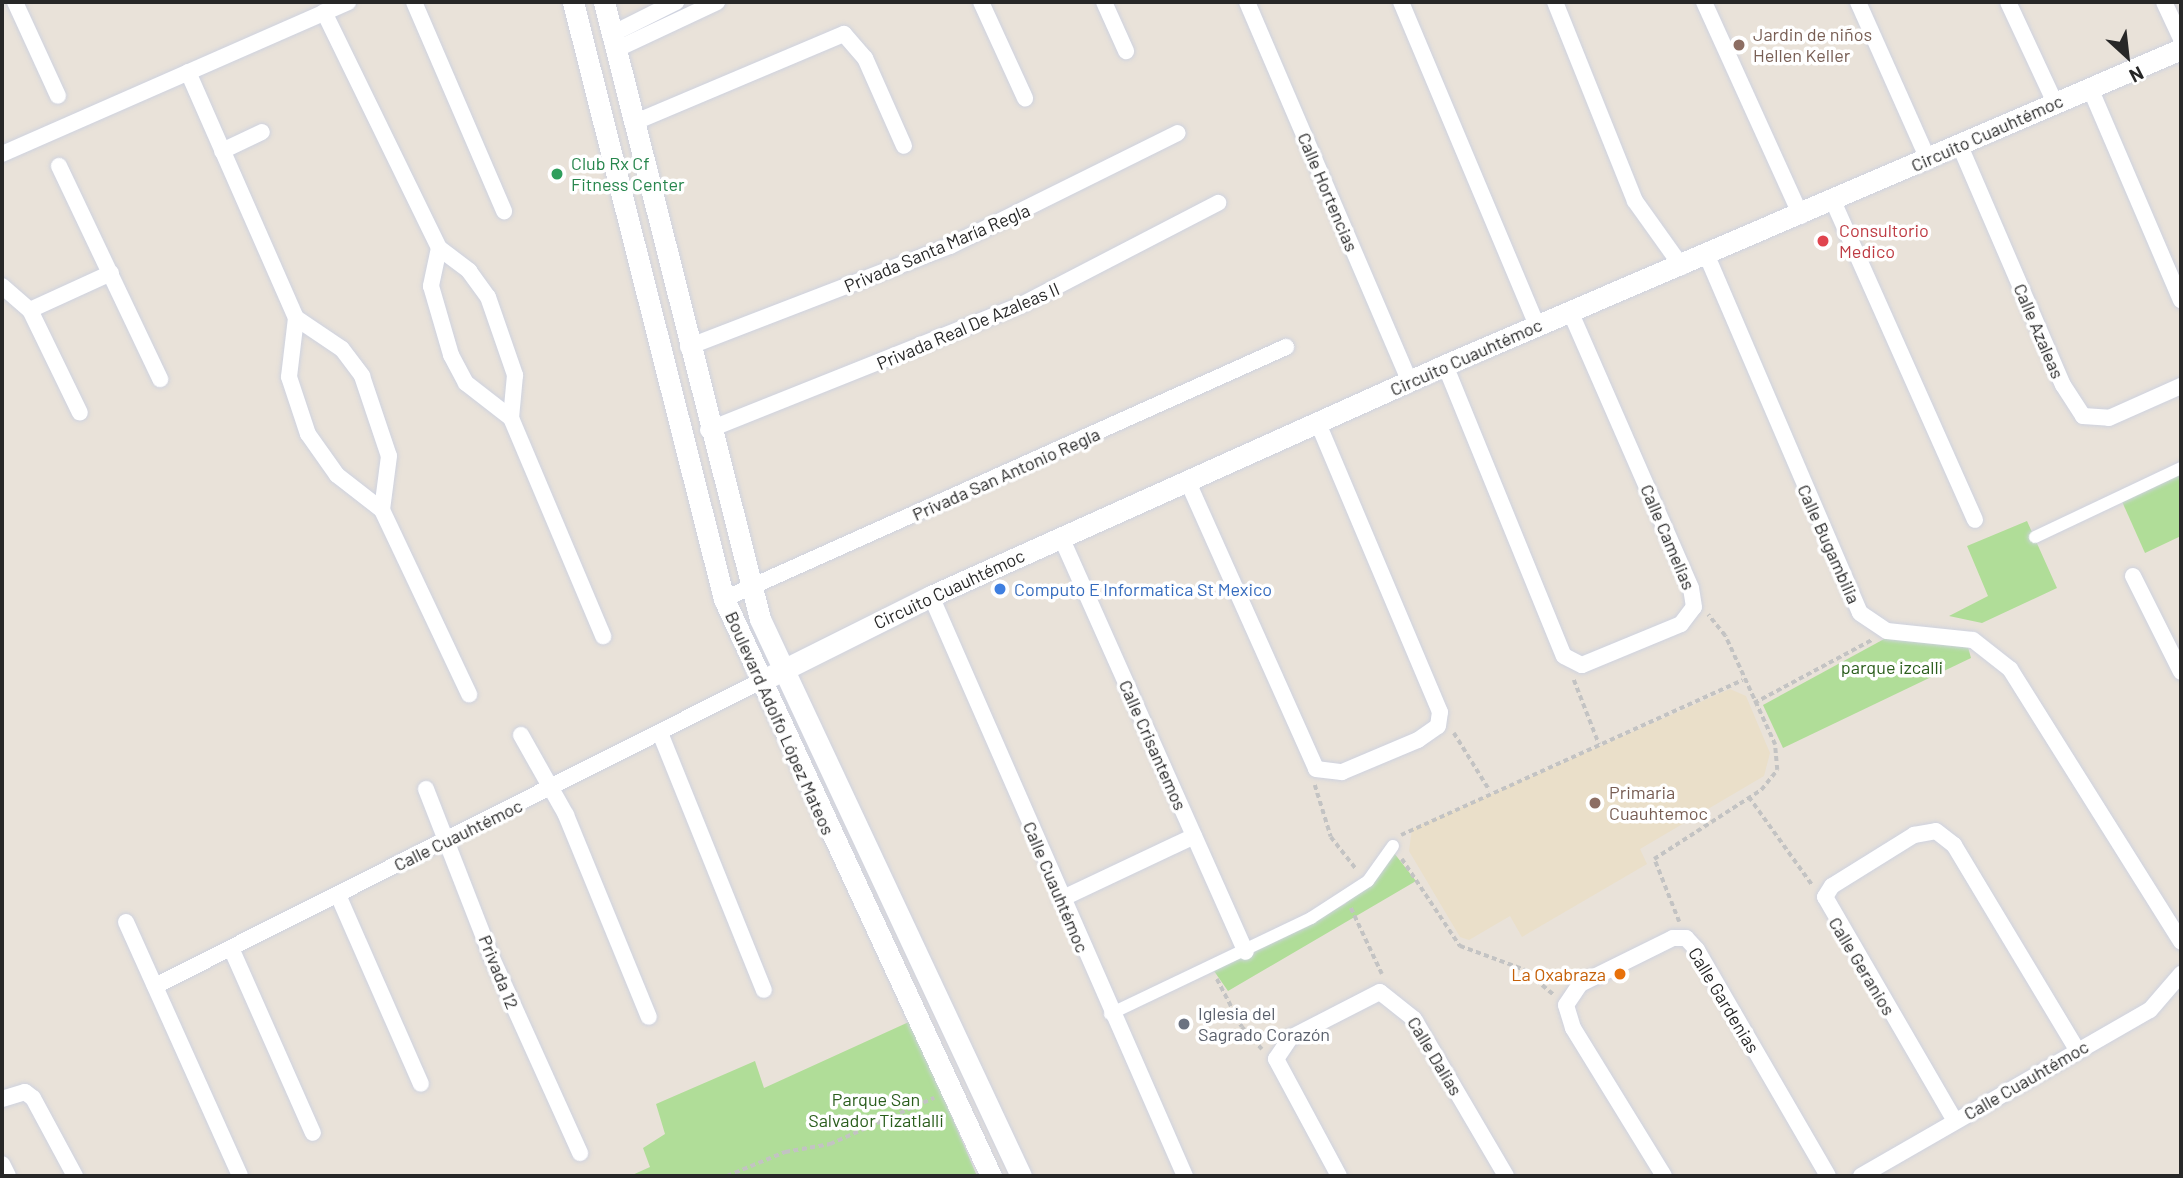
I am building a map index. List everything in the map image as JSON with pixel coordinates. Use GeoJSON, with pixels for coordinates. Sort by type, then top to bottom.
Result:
{"type":"FeatureCollection","features":[{"type":"Feature","properties":{"kind":"street"},"geometry":{"type":"LineString","coordinates":[[15,2],[58,96]]}},
{"type":"Feature","properties":{"kind":"street"},"geometry":{"type":"LineString","coordinates":[[2,154],[348,2]]}},
{"type":"Feature","properties":{"kind":"street"},"geometry":{"type":"LineString","coordinates":[[414,2],[504,211]]}},
{"type":"Feature","properties":{"kind":"street","name":"Boulevard Adolfo López Mateos"},"geometry":{"type":"LineString","coordinates":[[573,2],[724,599],[758,682],[991,1176]]}},
{"type":"Feature","properties":{"kind":"street","name":"Boulevard Adolfo López Mateos"},"geometry":{"type":"LineString","coordinates":[[604,2],[708,430],[751,588],[780,670],[1021,1176]]}},
{"type":"Feature","properties":{"kind":"street"},"geometry":{"type":"LineString","coordinates":[[613,42],[676,2]]}},
{"type":"Feature","properties":{"kind":"street"},"geometry":{"type":"LineString","coordinates":[[613,42],[717,2]]}},
{"type":"Feature","properties":{"kind":"street"},"geometry":{"type":"LineString","coordinates":[[981,2],[1025,99]]}},
{"type":"Feature","properties":{"kind":"street"},"geometry":{"type":"LineString","coordinates":[[1104,2],[1126,51]]}},
{"type":"Feature","properties":{"kind":"street","name":"Calle Hortencias"},"geometry":{"type":"LineString","coordinates":[[1247,2],[1410,382]]}},
{"type":"Feature","properties":{"kind":"street"},"geometry":{"type":"LineString","coordinates":[[1401,2],[1538,325]]}},
{"type":"Feature","properties":{"kind":"street"},"geometry":{"type":"LineString","coordinates":[[1555,2],[1636,201],[1682,267]]}},
{"type":"Feature","properties":{"kind":"street"},"geometry":{"type":"LineString","coordinates":[[1704,2],[1801,216]]}},
{"type":"Feature","properties":{"kind":"street"},"geometry":{"type":"LineString","coordinates":[[1858,2],[1928,159]]}},
{"type":"Feature","properties":{"kind":"street"},"geometry":{"type":"LineString","coordinates":[[2008,2],[2055,103]]}},
{"type":"Feature","properties":{"kind":"street"},"geometry":{"type":"LineString","coordinates":[[2164,2],[2181,38]]}},
{"type":"Feature","properties":{"kind":"street"},"geometry":{"type":"LineString","coordinates":[[324,12],[439,248],[468,271],[488,297],[514,375],[511,418],[603,636]]}},
{"type":"Feature","properties":{"kind":"street"},"geometry":{"type":"LineString","coordinates":[[633,123],[844,34],[865,58],[904,146]]}},
{"type":"Feature","properties":{"kind":"street","name":"Circuito Cuauhtémoc"},"geometry":{"type":"LineString","coordinates":[[758,682],[931,596],[1445,365],[1801,216],[2181,49]]}},
{"type":"Feature","properties":{"kind":"street"},"geometry":{"type":"LineString","coordinates":[[188,72],[296,317],[289,376],[308,434],[337,475],[382,510],[469,694]]}},
{"type":"Feature","properties":{"kind":"street"},"geometry":{"type":"LineString","coordinates":[[2090,88],[2181,300]]}},
{"type":"Feature","properties":{"kind":"street"},"geometry":{"type":"LineString","coordinates":[[222,150],[262,132]]}},
{"type":"Feature","properties":{"kind":"street","name":"Privada Santa María Regla"},"geometry":{"type":"LineString","coordinates":[[688,347],[950,246],[1178,133]]}},
{"type":"Feature","properties":{"kind":"street","name":"Calle Azaleas"},"geometry":{"type":"LineString","coordinates":[[1960,146],[2063,386],[2083,416],[2109,418],[2181,386]]}},
{"type":"Feature","properties":{"kind":"street"},"geometry":{"type":"LineString","coordinates":[[59,166],[160,379]]}},
{"type":"Feature","properties":{"kind":"street"},"geometry":{"type":"LineString","coordinates":[[1833,201],[1975,520]]}},
{"type":"Feature","properties":{"kind":"street","name":"Privada Real De Azaleas II"},"geometry":{"type":"LineString","coordinates":[[708,430],[1023,304],[1218,203]]}},
{"type":"Feature","properties":{"kind":"street"},"geometry":{"type":"LineString","coordinates":[[439,248],[431,286],[450,355],[467,383],[511,418]]}},
{"type":"Feature","properties":{"kind":"street","name":"Calle Bugambilia"},"geometry":{"type":"LineString","coordinates":[[1707,256],[1854,604],[1869,623],[1887,631]]}},
{"type":"Feature","properties":{"kind":"street"},"geometry":{"type":"LineString","coordinates":[[30,310],[111,273]]}},
{"type":"Feature","properties":{"kind":"street"},"geometry":{"type":"LineString","coordinates":[[2,286],[30,310],[80,413]]}},
{"type":"Feature","properties":{"kind":"street","name":"Calle Camelias"},"geometry":{"type":"LineString","coordinates":[[1570,311],[1694,607],[1681,624],[1572,664]]}},
{"type":"Feature","properties":{"kind":"street"},"geometry":{"type":"LineString","coordinates":[[296,317],[342,349],[362,376],[389,456],[382,510]]}},
{"type":"Feature","properties":{"kind":"street","name":"Privada San Antonio Regla"},"geometry":{"type":"LineString","coordinates":[[724,599],[1286,347]]}},
{"type":"Feature","properties":{"kind":"street"},"geometry":{"type":"LineString","coordinates":[[1445,365],[1572,664]]}},
{"type":"Feature","properties":{"kind":"street"},"geometry":{"type":"LineString","coordinates":[[1187,480],[1301,746],[1317,769],[1342,772],[1418,740],[1441,719],[1318,423]]}},
{"type":"Feature","properties":{"kind":"street"},"geometry":{"type":"LineString","coordinates":[[2035,537],[2181,468]]}},
{"type":"Feature","properties":{"kind":"street","name":"Calle Crisantemos"},"geometry":{"type":"LineString","coordinates":[[1061,537],[1247,952]]}},
{"type":"Feature","properties":{"kind":"street"},"geometry":{"type":"LineString","coordinates":[[2133,576],[2181,672]]}},
{"type":"Feature","properties":{"kind":"street","name":"Calle Cuauhtémoc"},"geometry":{"type":"LineString","coordinates":[[931,596],[1110,1014],[1185,1176]]}},
{"type":"Feature","properties":{"kind":"street"},"geometry":{"type":"LineString","coordinates":[[1887,631],[1973,640],[2010,669],[2181,942]]}},
{"type":"Feature","properties":{"kind":"street","name":"Calle Cuauhtémoc"},"geometry":{"type":"LineString","coordinates":[[155,986],[758,682]]}},
{"type":"Feature","properties":{"kind":"street"},"geometry":{"type":"LineString","coordinates":[[660,733],[764,990]]}},
{"type":"Feature","properties":{"kind":"street"},"geometry":{"type":"LineString","coordinates":[[521,735],[551,788],[649,1017]]}},
{"type":"Feature","properties":{"kind":"street","name":"Privada 12"},"geometry":{"type":"LineString","coordinates":[[426,789],[580,1153]]}},
{"type":"Feature","properties":{"kind":"street","name":"Calle Geranios"},"geometry":{"type":"LineString","coordinates":[[1955,1121],[1825,897],[1914,835],[1946,835],[2077,1050]]}},
{"type":"Feature","properties":{"kind":"street"},"geometry":{"type":"LineString","coordinates":[[1061,899],[1194,836]]}},
{"type":"Feature","properties":{"kind":"street"},"geometry":{"type":"LineString","coordinates":[[1110,1014],[1247,952],[1346,897],[1368,881],[1394,846]]}},
{"type":"Feature","properties":{"kind":"street"},"geometry":{"type":"LineString","coordinates":[[338,895],[421,1084]]}},
{"type":"Feature","properties":{"kind":"street"},"geometry":{"type":"LineString","coordinates":[[126,922],[240,1176]]}},
{"type":"Feature","properties":{"kind":"street","name":"Calle Gardenias"},"geometry":{"type":"LineString","coordinates":[[1566,1005],[1580,984],[1657,941],[1686,938],[1828,1176]]}},
{"type":"Feature","properties":{"kind":"street"},"geometry":{"type":"LineString","coordinates":[[231,948],[313,1133]]}},
{"type":"Feature","properties":{"kind":"street","name":"Calle Cuauhtémoc"},"geometry":{"type":"LineString","coordinates":[[1861,1176],[2150,1010],[2181,974]]}},
{"type":"Feature","properties":{"kind":"street"},"geometry":{"type":"LineString","coordinates":[[1339,1176],[1276,1059],[1290,1038],[1341,1007],[1380,992],[1391,995]]}},
{"type":"Feature","properties":{"kind":"street","name":"Calle Dalias"},"geometry":{"type":"LineString","coordinates":[[1391,995],[1414,1019],[1506,1176]]}},
{"type":"Feature","properties":{"kind":"street"},"geometry":{"type":"LineString","coordinates":[[1566,1005],[1573,1028],[1664,1176]]}},
{"type":"Feature","properties":{"kind":"street"},"geometry":{"type":"LineString","coordinates":[[2,1099],[25,1092],[33,1098],[75,1176]]}},
{"type":"Feature","properties":{"kind":"street"},"geometry":{"type":"LineString","coordinates":[[975,1142],[1000,1132]]}},
{"type":"Feature","properties":{"kind":"street"},"geometry":{"type":"LineString","coordinates":[[2,1164],[8,1176]]}},
{"type":"Feature","properties":{"kind":"path"},"geometry":{"type":"LineString","coordinates":[[1686,938],[1654,859],[1749,797],[1770,780],[1778,756],[1717,625],[1694,607]]}},
{"type":"Feature","properties":{"kind":"path"},"geometry":{"type":"LineString","coordinates":[[1754,703],[1887,631]]}},
{"type":"Feature","properties":{"kind":"path"},"geometry":{"type":"LineString","coordinates":[[1572,664],[1575,691],[1599,744]]}},
{"type":"Feature","properties":{"kind":"path"},"geometry":{"type":"LineString","coordinates":[[1566,1005],[1523,969],[1460,946],[1394,846],[1408,829],[1743,680]]}},
{"type":"Feature","properties":{"kind":"path"},"geometry":{"type":"LineString","coordinates":[[1441,719],[1469,747],[1491,792]]}},
{"type":"Feature","properties":{"kind":"path"},"geometry":{"type":"LineString","coordinates":[[1317,769],[1314,792],[1331,837],[1368,881]]}},
{"type":"Feature","properties":{"kind":"path"},"geometry":{"type":"LineString","coordinates":[[1749,797],[1788,859],[1825,897]]}},
{"type":"Feature","properties":{"kind":"path"},"geometry":{"type":"LineString","coordinates":[[1346,897],[1391,995]]}},
{"type":"Feature","properties":{"kind":"path"},"geometry":{"type":"LineString","coordinates":[[1212,968],[1242,1027],[1276,1059]]}},
{"type":"Feature","properties":{"kind":"path"},"geometry":{"type":"LineString","coordinates":[[727,1176],[785,1152],[841,1140],[952,1089]]}},
{"type":"Feature","properties":{"kind":"shaded area","name":"Primaria Cuauhtemoc"},"geometry":{"type":"Polygon","coordinates":[[[1730,689],[1746,696],[1770,753],[1764,776],[1640,849],[1647,864],[1522,937],[1510,916],[1469,940],[1460,937],[1409,851],[1412,829],[1730,689]]]}},
{"type":"Feature","properties":{"kind":"green space"},"geometry":{"type":"Polygon","coordinates":[[[2181,469],[2181,536],[2145,553],[2120,497],[2181,469]]]}},
{"type":"Feature","properties":{"kind":"green space"},"geometry":{"type":"Polygon","coordinates":[[[2027,521],[2057,588],[1982,623],[1949,616],[1988,596],[1967,546],[2027,521]]]}},
{"type":"Feature","properties":{"kind":"green space","name":"parque izcalli"},"geometry":{"type":"Polygon","coordinates":[[[1886,638],[1968,647],[1971,658],[1783,748],[1763,705],[1886,638]]]}},
{"type":"Feature","properties":{"kind":"green space"},"geometry":{"type":"Polygon","coordinates":[[[1394,853],[1416,881],[1228,991],[1214,971],[1345,904],[1394,853]]]}},
{"type":"Feature","properties":{"kind":"green space","name":"Parque San Salvador Tizatlalli"},"geometry":{"type":"Polygon","coordinates":[[[911,1021],[977,1176],[630,1176],[650,1167],[643,1148],[665,1134],[656,1104],[755,1061],[764,1088],[911,1021]]]}},
{"type":"Feature","properties":{"kind":"place","name":"Jardin de niños Hellen Keller"},"geometry":{"type":"Point","coordinates":[1739,45]}},
{"type":"Feature","properties":{"kind":"place","name":"Club Rx Cf Fitness Center"},"geometry":{"type":"Point","coordinates":[557,174]}},
{"type":"Feature","properties":{"kind":"place","name":"Consultorio Medico"},"geometry":{"type":"Point","coordinates":[1823,241]}},
{"type":"Feature","properties":{"kind":"place","name":"Computo E Informatica St Mexico"},"geometry":{"type":"Point","coordinates":[1000,589]}},
{"type":"Feature","properties":{"kind":"place","name":"Primaria Cuauhtemoc"},"geometry":{"type":"Point","coordinates":[1595,803]}},
{"type":"Feature","properties":{"kind":"place","name":"La Oxabraza"},"geometry":{"type":"Point","coordinates":[1620,974]}},
{"type":"Feature","properties":{"kind":"place","name":"Iglesia del Sagrado Corazón"},"geometry":{"type":"Point","coordinates":[1184,1024]}}]}
